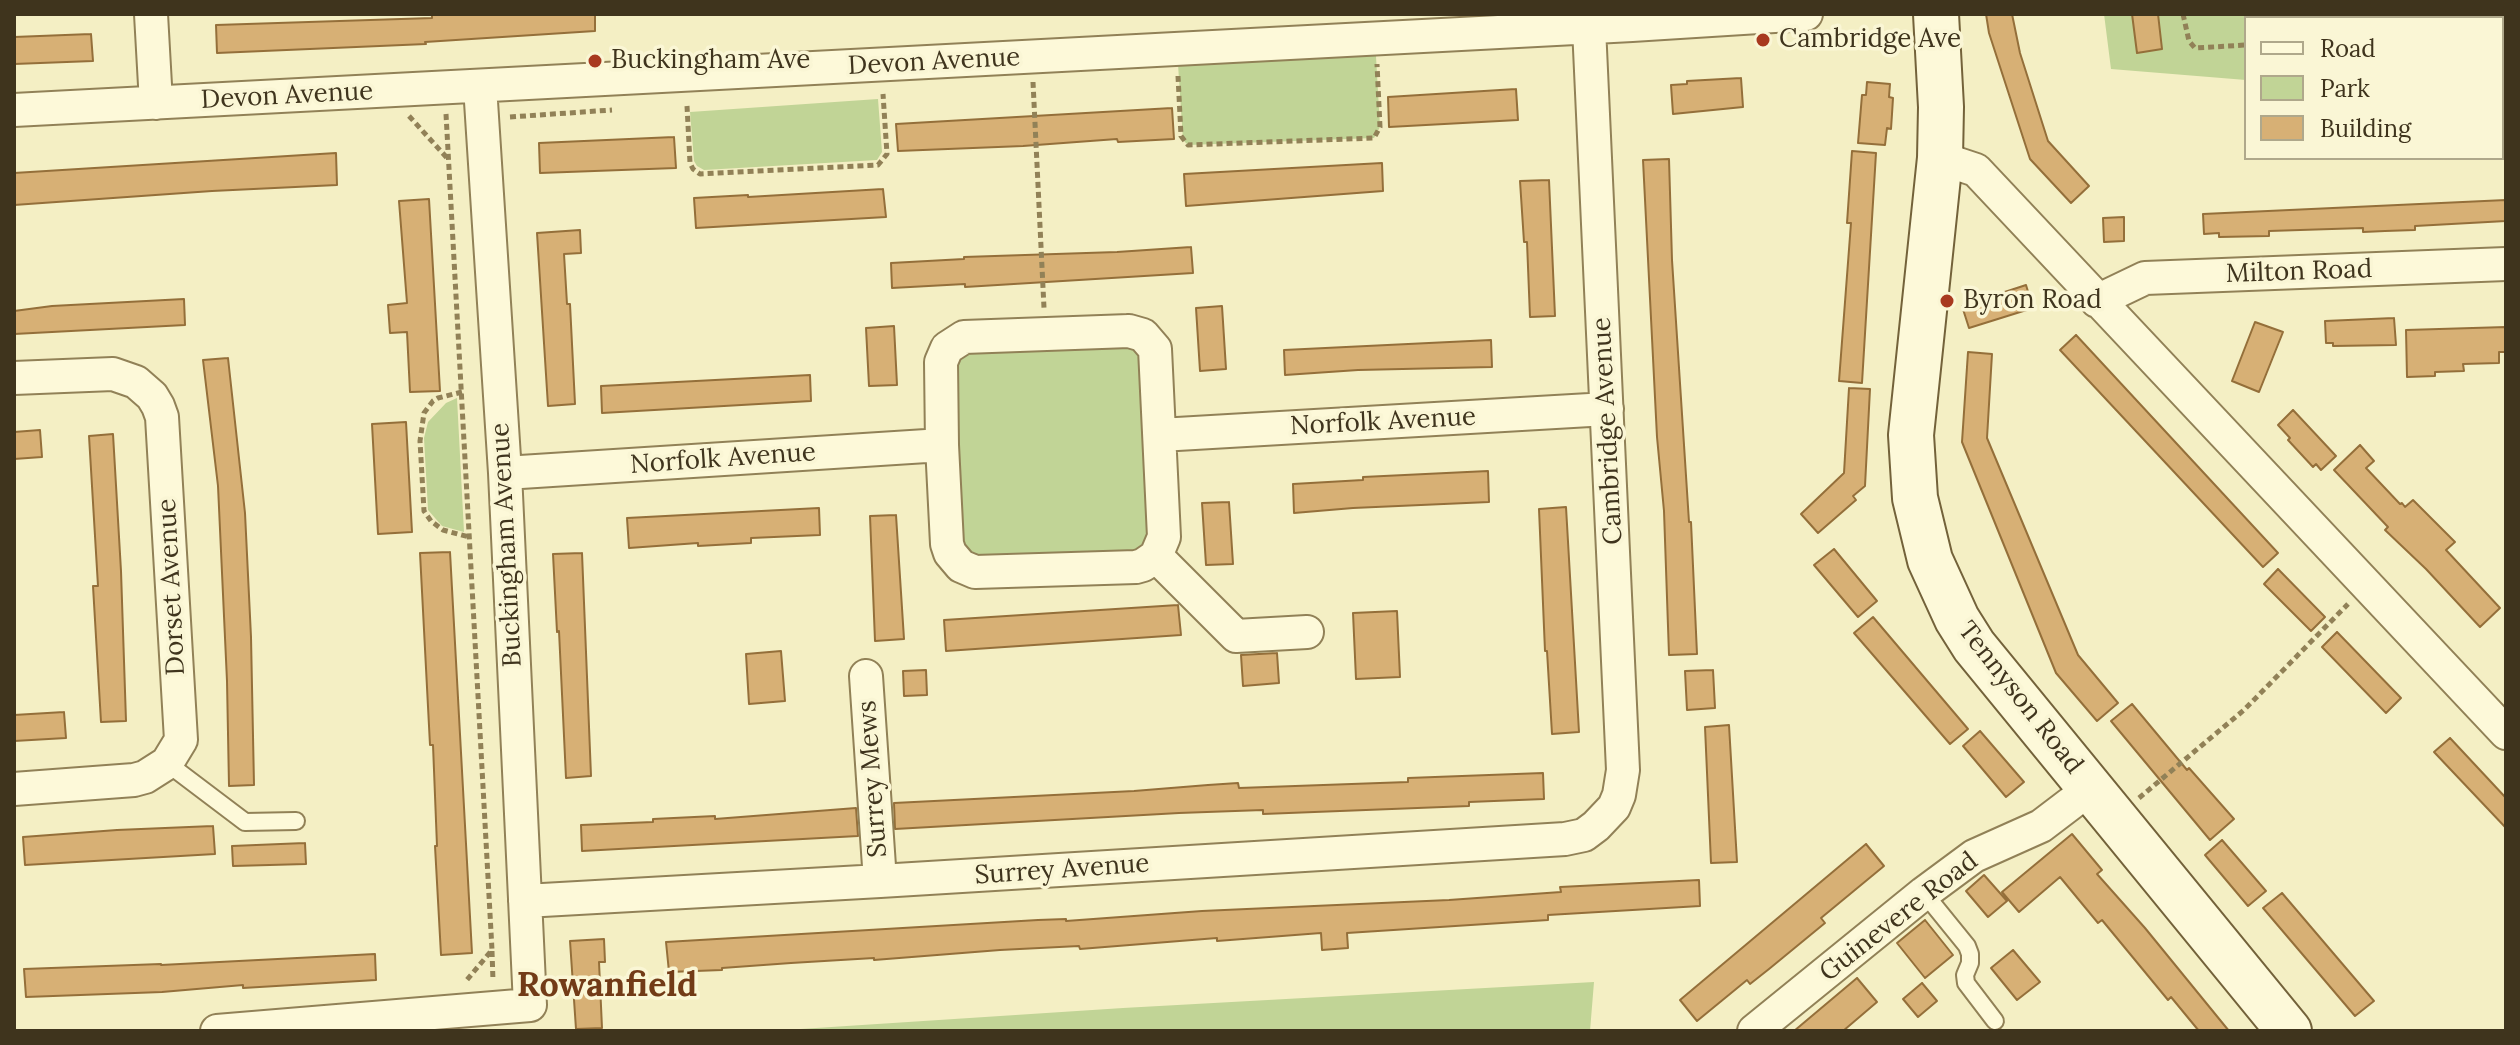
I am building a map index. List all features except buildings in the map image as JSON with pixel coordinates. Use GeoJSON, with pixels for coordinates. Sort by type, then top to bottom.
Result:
{"type":"FeatureCollection","features":[{"type":"Feature","properties":{"kind":"street"},"geometry":{"type":"LineString","coordinates":[[151,14],[156,103]]}},
{"type":"Feature","properties":{"kind":"street","name":"Devon Avenue"},"geometry":{"type":"LineString","coordinates":[[14,110],[1375,39],[1524,22],[1589,27],[1806,14]]}},
{"type":"Feature","properties":{"kind":"street","name":"Tennyson Road"},"geometry":{"type":"LineString","coordinates":[[1936,14],[1941,107],[1940,158],[1911,435],[1915,498],[1921,529],[1942,590],[1974,646],[2289,1031]]}},
{"type":"Feature","properties":{"kind":"street","name":"Cambridge Avenue"},"geometry":{"type":"LineString","coordinates":[[1589,27],[1623,770],[1614,807],[1596,826]]}},
{"type":"Feature","properties":{"kind":"street","name":"Buckingham Avenue"},"geometry":{"type":"LineString","coordinates":[[458,1011],[530,1005],[505,473],[480,86]]}},
{"type":"Feature","properties":{"kind":"street"},"geometry":{"type":"LineString","coordinates":[[1940,158],[1976,170],[2506,733]]}},
{"type":"Feature","properties":{"kind":"street","name":"Milton Road"},"geometry":{"type":"LineString","coordinates":[[2097,301],[2145,278],[2506,264]]}},
{"type":"Feature","properties":{"kind":"street"},"geometry":{"type":"LineString","coordinates":[[1129,331],[1143,335],[1155,349],[1164,537],[1156,556],[1143,565],[975,572],[955,560],[947,544],[941,362],[947,348],[964,337],[1045,333],[1129,331]]}},
{"type":"Feature","properties":{"kind":"street","name":"Dorset Avenue"},"geometry":{"type":"LineString","coordinates":[[14,378],[113,374],[136,382],[158,406],[162,417],[181,740],[167,763]]}},
{"type":"Feature","properties":{"kind":"street","name":"Norfolk Avenue"},"geometry":{"type":"LineString","coordinates":[[1160,435],[1607,409]]}},
{"type":"Feature","properties":{"kind":"street","name":"Norfolk Avenue"},"geometry":{"type":"LineString","coordinates":[[505,473],[942,445]]}},
{"type":"Feature","properties":{"kind":"street"},"geometry":{"type":"LineString","coordinates":[[1156,556],[1236,636],[1307,632]]}},
{"type":"Feature","properties":{"kind":"street","name":"Surrey Mews"},"geometry":{"type":"LineString","coordinates":[[866,676],[880,881]]}},
{"type":"Feature","properties":{"kind":"street"},"geometry":{"type":"LineString","coordinates":[[14,789],[134,780],[156,772],[167,763]]}},
{"type":"Feature","properties":{"kind":"street","name":"Guinevere Road"},"geometry":{"type":"LineString","coordinates":[[1754,1031],[1974,856],[2103,803]]}},
{"type":"Feature","properties":{"kind":"street","name":"Surrey Avenue"},"geometry":{"type":"LineString","coordinates":[[525,901],[1565,839],[1584,835],[1596,826]]}},
{"type":"Feature","properties":{"kind":"street"},"geometry":{"type":"LineString","coordinates":[[217,1031],[458,1011]]}},
{"type":"Feature","properties":{"kind":"lane"},"geometry":{"type":"LineString","coordinates":[[167,763],[245,822],[296,821]]}},
{"type":"Feature","properties":{"kind":"lane"},"geometry":{"type":"LineString","coordinates":[[1924,893],[1967,946],[1970,963],[1965,975],[1966,983],[1995,1021]]}},
{"type":"Feature","properties":{"kind":"path"},"geometry":{"type":"LineString","coordinates":[[2183,14],[2189,41],[2195,48],[2244,45]]}},
{"type":"Feature","properties":{"kind":"path"},"geometry":{"type":"LineString","coordinates":[[1177,49],[1181,136],[1188,145],[1374,138],[1380,127],[1375,39]]}},
{"type":"Feature","properties":{"kind":"path"},"geometry":{"type":"LineString","coordinates":[[1032,57],[1045,333]]}},
{"type":"Feature","properties":{"kind":"path"},"geometry":{"type":"LineString","coordinates":[[445,88],[492,950],[457,993],[458,1011]]}},
{"type":"Feature","properties":{"kind":"path"},"geometry":{"type":"LineString","coordinates":[[385,91],[449,159]]}},
{"type":"Feature","properties":{"kind":"path"},"geometry":{"type":"LineString","coordinates":[[687,106],[690,163],[700,174],[878,165],[887,154],[883,94]]}},
{"type":"Feature","properties":{"kind":"path"},"geometry":{"type":"LineString","coordinates":[[462,392],[438,398],[424,413],[420,441],[424,511],[443,530],[469,537]]}},
{"type":"Feature","properties":{"kind":"path"},"geometry":{"type":"LineString","coordinates":[[2103,803],[2244,710],[2366,586]]}},
{"type":"Feature","properties":{"kind":"green space"},"geometry":{"type":"Polygon","coordinates":[[[2104,14],[2506,14],[2506,96],[2504,16],[2244,16],[2244,80],[2111,69],[2104,14]]]}},
{"type":"Feature","properties":{"kind":"green space"},"geometry":{"type":"Polygon","coordinates":[[[1375,39],[1380,127],[1374,138],[1188,145],[1183,140],[1177,49],[1375,39]]]}},
{"type":"Feature","properties":{"kind":"green space"},"geometry":{"type":"Polygon","coordinates":[[[878,99],[882,152],[877,160],[704,170],[694,161],[690,112],[878,99]]]}},
{"type":"Feature","properties":{"kind":"green space"},"geometry":{"type":"Polygon","coordinates":[[[1124,339],[1143,351],[1158,535],[1143,553],[982,563],[963,549],[951,367],[961,353],[1124,339]]]}},
{"type":"Feature","properties":{"kind":"green space"},"geometry":{"type":"Polygon","coordinates":[[[457,398],[464,532],[442,526],[428,510],[424,438],[428,422],[446,403],[457,398]]]}},
{"type":"Feature","properties":{"kind":"green space"},"geometry":{"type":"Polygon","coordinates":[[[1594,982],[1590,1031],[770,1031],[1123,1008],[1594,982]]]}},
{"type":"Feature","properties":{"kind":"place","name":"Cambridge Ave"},"geometry":{"type":"Point","coordinates":[1763,40]}},
{"type":"Feature","properties":{"kind":"place","name":"Buckingham Ave"},"geometry":{"type":"Point","coordinates":[595,61]}},
{"type":"Feature","properties":{"kind":"place","name":"Byron Road"},"geometry":{"type":"Point","coordinates":[1947,301]}},
{"type":"Feature","properties":{"kind":"district","name":"Rowanfield"},"geometry":{"type":"Point","coordinates":[607,986]}}]}
